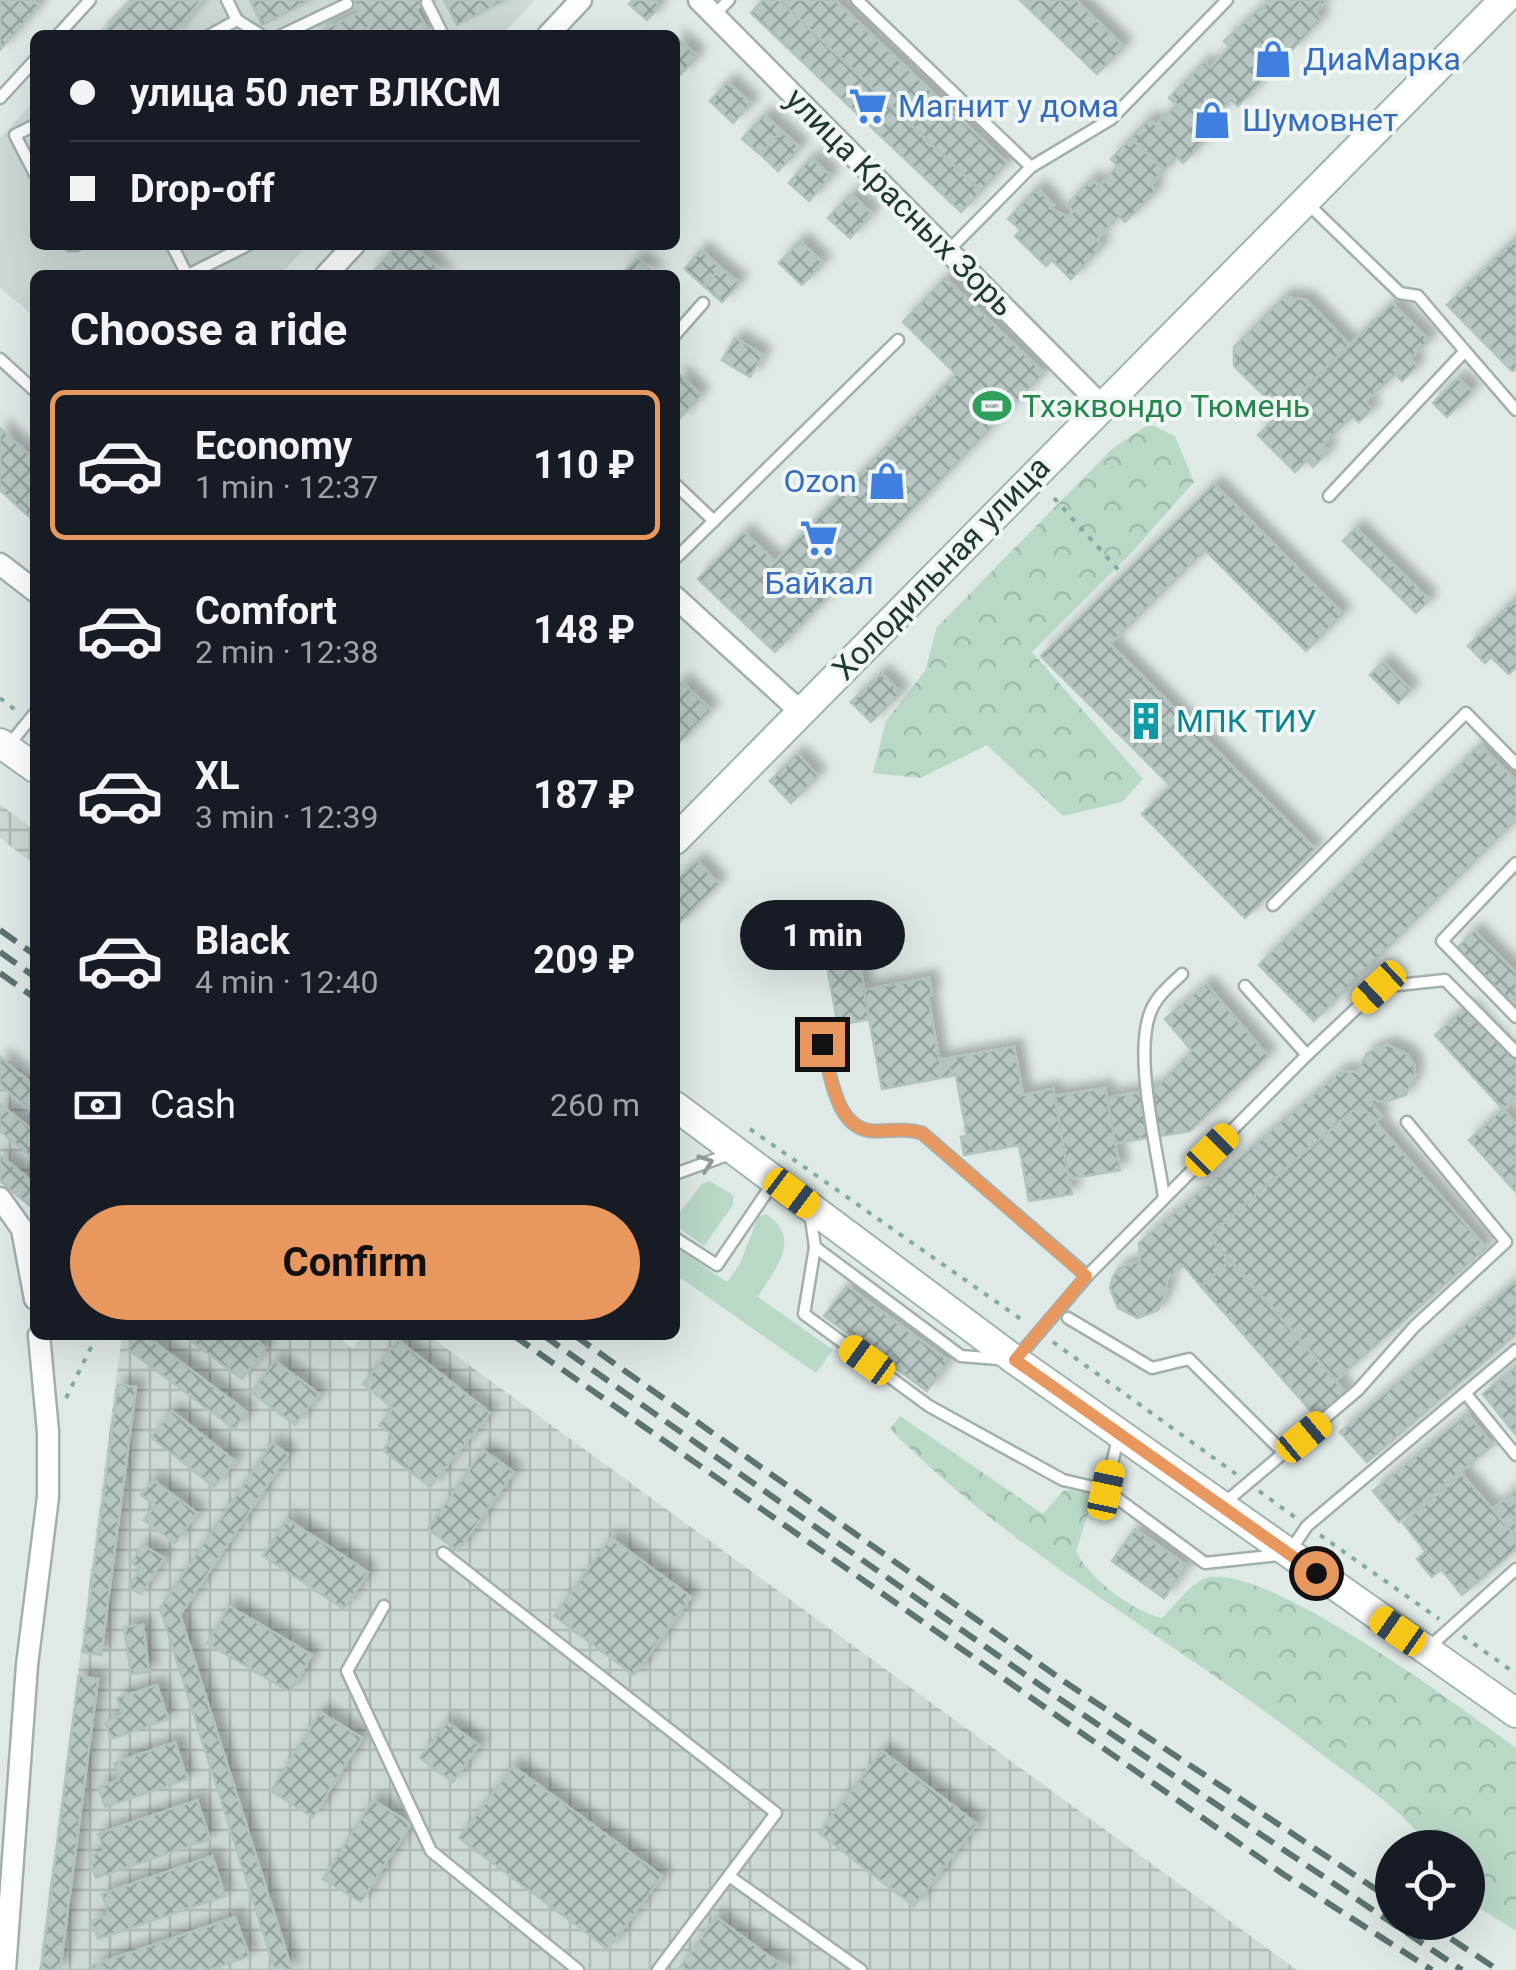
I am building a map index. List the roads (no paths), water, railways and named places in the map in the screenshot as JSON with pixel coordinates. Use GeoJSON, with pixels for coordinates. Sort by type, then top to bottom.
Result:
{"type":"FeatureCollection","features":[{"type":"Feature","properties":{"kind":"street"},"geometry":{"type":"LineString","coordinates":[[552,30],[577,2]]}},
{"type":"Feature","properties":{"kind":"street","name":"улица Красных Зорь"},"geometry":{"type":"LineString","coordinates":[[714,5],[947,252],[1101,405]]}},
{"type":"Feature","properties":{"kind":"street","name":"Холодильная улица"},"geometry":{"type":"LineString","coordinates":[[680,835],[1101,405],[1503,7]]}},
{"type":"Feature","properties":{"kind":"street"},"geometry":{"type":"LineString","coordinates":[[331,270],[349,250]]}},
{"type":"Feature","properties":{"kind":"street"},"geometry":{"type":"LineString","coordinates":[[0,564],[30,579]]}},
{"type":"Feature","properties":{"kind":"street"},"geometry":{"type":"LineString","coordinates":[[680,602],[801,712]]}},
{"type":"Feature","properties":{"kind":"street"},"geometry":{"type":"LineString","coordinates":[[3,745],[30,764]]}},
{"type":"Feature","properties":{"kind":"street"},"geometry":{"type":"LineString","coordinates":[[683,1097],[737,1152],[1015,1360],[1516,1714]]}},
{"type":"Feature","properties":{"kind":"street"},"geometry":{"type":"LineString","coordinates":[[0,1198],[22,1229],[30,1272]]}},
{"type":"Feature","properties":{"kind":"street"},"geometry":{"type":"LineString","coordinates":[[6,1970],[27,1665],[48,1498],[48,1432],[39,1340]]}},
{"type":"Feature","properties":{"kind":"lane"},"geometry":{"type":"LineString","coordinates":[[63,30],[90,0]]}},
{"type":"Feature","properties":{"kind":"lane"},"geometry":{"type":"LineString","coordinates":[[227,0],[237,20],[253,30]]}},
{"type":"Feature","properties":{"kind":"lane"},"geometry":{"type":"LineString","coordinates":[[856,0],[1031,167]]}},
{"type":"Feature","properties":{"kind":"lane"},"geometry":{"type":"LineString","coordinates":[[947,252],[1031,167],[1111,119],[1227,0]]}},
{"type":"Feature","properties":{"kind":"lane"},"geometry":{"type":"LineString","coordinates":[[427,3],[440,30]]}},
{"type":"Feature","properties":{"kind":"lane"},"geometry":{"type":"LineString","coordinates":[[292,30],[347,4]]}},
{"type":"Feature","properties":{"kind":"lane"},"geometry":{"type":"LineString","coordinates":[[219,30],[237,20]]}},
{"type":"Feature","properties":{"kind":"lane"},"geometry":{"type":"LineString","coordinates":[[0,98],[30,65]]}},
{"type":"Feature","properties":{"kind":"lane"},"geometry":{"type":"LineString","coordinates":[[30,128],[15,135],[30,164]]}},
{"type":"Feature","properties":{"kind":"lane"},"geometry":{"type":"LineString","coordinates":[[1305,201],[1400,294],[1418,296],[1516,410]]}},
{"type":"Feature","properties":{"kind":"lane"},"geometry":{"type":"LineString","coordinates":[[198,270],[238,250]]}},
{"type":"Feature","properties":{"kind":"lane"},"geometry":{"type":"LineString","coordinates":[[680,329],[702,304]]}},
{"type":"Feature","properties":{"kind":"lane"},"geometry":{"type":"LineString","coordinates":[[680,554],[898,340]]}},
{"type":"Feature","properties":{"kind":"lane"},"geometry":{"type":"LineString","coordinates":[[1329,496],[1466,351]]}},
{"type":"Feature","properties":{"kind":"lane"},"geometry":{"type":"LineString","coordinates":[[2,366],[30,387]]}},
{"type":"Feature","properties":{"kind":"lane"},"geometry":{"type":"LineString","coordinates":[[680,489],[714,521]]}},
{"type":"Feature","properties":{"kind":"lane"},"geometry":{"type":"LineString","coordinates":[[1273,906],[1466,713],[1516,764]]}},
{"type":"Feature","properties":{"kind":"lane"},"geometry":{"type":"LineString","coordinates":[[3,745],[30,718]]}},
{"type":"Feature","properties":{"kind":"lane"},"geometry":{"type":"LineString","coordinates":[[1516,863],[1442,941],[1516,1017]]}},
{"type":"Feature","properties":{"kind":"lane"},"geometry":{"type":"LineString","coordinates":[[1164,1198],[1144,1052],[1145,1026],[1154,1003],[1182,974]]}},
{"type":"Feature","properties":{"kind":"lane"},"geometry":{"type":"LineString","coordinates":[[814,1246],[961,1356],[1015,1360],[1086,1276],[1379,987],[1446,980],[1516,1052]]}},
{"type":"Feature","properties":{"kind":"lane"},"geometry":{"type":"LineString","coordinates":[[1245,986],[1307,1055]]}},
{"type":"Feature","properties":{"kind":"lane"},"geometry":{"type":"LineString","coordinates":[[822,1044],[842,1110],[853,1124],[870,1132],[908,1128],[922,1133],[1086,1276]]}},
{"type":"Feature","properties":{"kind":"lane"},"geometry":{"type":"LineString","coordinates":[[1221,1506],[1358,1390],[1414,1327],[1506,1242],[1406,1122]]}},
{"type":"Feature","properties":{"kind":"lane"},"geometry":{"type":"LineString","coordinates":[[680,1172],[737,1152]]}},
{"type":"Feature","properties":{"kind":"lane"},"geometry":{"type":"LineString","coordinates":[[680,1241],[716,1265],[774,1180]]}},
{"type":"Feature","properties":{"kind":"lane"},"geometry":{"type":"LineString","coordinates":[[810,1206],[814,1246],[804,1314],[930,1406],[1062,1480],[1106,1490],[1205,1563],[1288,1554],[1308,1526],[1516,1350]]}},
{"type":"Feature","properties":{"kind":"lane"},"geometry":{"type":"LineString","coordinates":[[1068,1318],[1152,1368],[1189,1359],[1284,1453]]}},
{"type":"Feature","properties":{"kind":"lane"},"geometry":{"type":"LineString","coordinates":[[1466,1394],[1516,1456]]}},
{"type":"Feature","properties":{"kind":"lane"},"geometry":{"type":"LineString","coordinates":[[1106,1490],[1119,1432]]}},
{"type":"Feature","properties":{"kind":"lane"},"geometry":{"type":"LineString","coordinates":[[443,1552],[776,1813],[658,1970]]}},
{"type":"Feature","properties":{"kind":"lane"},"geometry":{"type":"LineString","coordinates":[[1426,1650],[1516,1569]]}},
{"type":"Feature","properties":{"kind":"lane"},"geometry":{"type":"LineString","coordinates":[[384,1606],[347,1671],[431,1851],[578,1970]]}},
{"type":"Feature","properties":{"kind":"lane"},"geometry":{"type":"LineString","coordinates":[[730,1876],[860,1970]]}},
{"type":"Feature","properties":{"kind":"railway"},"geometry":{"type":"LineString","coordinates":[[0,930],[30,951]]}},
{"type":"Feature","properties":{"kind":"railway"},"geometry":{"type":"LineString","coordinates":[[0,952],[30,973]]}},
{"type":"Feature","properties":{"kind":"railway"},"geometry":{"type":"LineString","coordinates":[[0,973],[30,994]]}},
{"type":"Feature","properties":{"kind":"railway"},"geometry":{"type":"LineString","coordinates":[[520,1340],[1283,1874],[1432,1970]]}},
{"type":"Feature","properties":{"kind":"railway"},"geometry":{"type":"LineString","coordinates":[[550,1340],[1054,1695],[1462,1970]]}},
{"type":"Feature","properties":{"kind":"railway"},"geometry":{"type":"LineString","coordinates":[[581,1340],[1065,1682],[1375,1889]]}},
{"type":"Feature","properties":{"kind":"railway"},"geometry":{"type":"LineString","coordinates":[[1453,1940],[1498,1970]]}},
{"type":"Feature","properties":{"kind":"place","name":"ДиаМарка"},"geometry":{"type":"Point","coordinates":[1273,59]}},
{"type":"Feature","properties":{"kind":"place","name":"Магнит у дома"},"geometry":{"type":"Point","coordinates":[868,106]}},
{"type":"Feature","properties":{"kind":"place","name":"Шумовнет"},"geometry":{"type":"Point","coordinates":[1212,120]}},
{"type":"Feature","properties":{"kind":"place","name":"Тхэквондо Тюмень"},"geometry":{"type":"Point","coordinates":[992,406]}},
{"type":"Feature","properties":{"kind":"place","name":"Ozon"},"geometry":{"type":"Point","coordinates":[887,481]}},
{"type":"Feature","properties":{"kind":"place","name":"Байкал"},"geometry":{"type":"Point","coordinates":[819,538]}},
{"type":"Feature","properties":{"kind":"place","name":"МПК ТИУ"},"geometry":{"type":"Point","coordinates":[1146,721]}}]}
